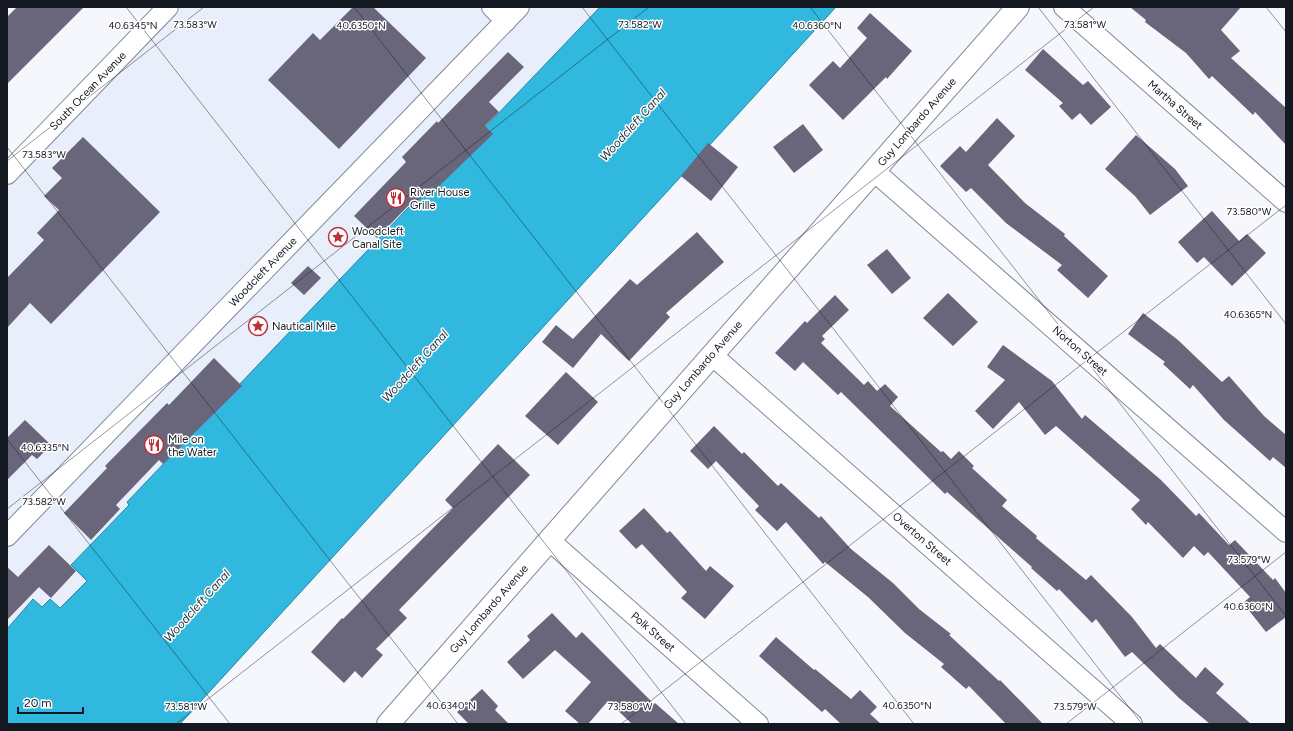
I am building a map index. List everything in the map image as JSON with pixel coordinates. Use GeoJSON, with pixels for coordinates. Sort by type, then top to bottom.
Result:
{"type":"FeatureCollection","features":[{"type":"Feature","properties":{"kind":"street","name":"South Ocean Avenue"},"geometry":{"type":"LineString","coordinates":[[7,174],[168,7]]}},
{"type":"Feature","properties":{"kind":"street"},"geometry":{"type":"LineString","coordinates":[[492,7],[513,14]]}},
{"type":"Feature","properties":{"kind":"street","name":"Guy Lombardo Avenue"},"geometry":{"type":"LineString","coordinates":[[388,724],[1018,7]]}},
{"type":"Feature","properties":{"kind":"street","name":"Martha Street"},"geometry":{"type":"LineString","coordinates":[[1064,7],[1286,202]]}},
{"type":"Feature","properties":{"kind":"street","name":"Woodcleft Avenue"},"geometry":{"type":"LineString","coordinates":[[7,536],[513,14]]}},
{"type":"Feature","properties":{"kind":"street","name":"Norton Street"},"geometry":{"type":"LineString","coordinates":[[874,171],[1286,532]]}},
{"type":"Feature","properties":{"kind":"street","name":"Overton Street"},"geometry":{"type":"LineString","coordinates":[[712,355],[1132,724]]}},
{"type":"Feature","properties":{"kind":"street","name":"Polk Street"},"geometry":{"type":"LineString","coordinates":[[549,540],[758,724]]}},
{"type":"Feature","properties":{"kind":"shaded area","name":"Nautical Mile"},"geometry":{"type":"Polygon","coordinates":[[[165,7],[600,7],[127,502],[129,504],[71,565],[87,581],[60,608],[42,608],[33,600],[7,629],[7,169],[165,7]]]}},
{"type":"Feature","properties":{"kind":"water","name":"Woodcleft Canal"},"geometry":{"type":"Polygon","coordinates":[[[600,7],[836,7],[180,724],[7,724],[7,629],[33,599],[42,607],[50,599],[60,608],[87,581],[71,565],[129,505],[127,502],[600,7]]]}},
{"type":"Feature","properties":{"kind":"building"},"geometry":{"type":"Polygon","coordinates":[[[17,7],[84,7],[7,84],[7,17],[17,7]]]}},
{"type":"Feature","properties":{"kind":"building"},"geometry":{"type":"Polygon","coordinates":[[[353,7],[373,7],[426,58],[339,149],[268,80],[313,33],[320,40],[353,7]]]}},
{"type":"Feature","properties":{"kind":"building"},"geometry":{"type":"Polygon","coordinates":[[[1130,7],[1241,7],[1221,30],[1240,51],[1231,58],[1286,108],[1286,145],[1255,112],[1253,115],[1212,76],[1209,79],[1186,53],[1145,22],[1146,20],[1130,7]]]}},
{"type":"Feature","properties":{"kind":"building"},"geometry":{"type":"Polygon","coordinates":[[[870,13],[912,51],[887,79],[886,77],[843,120],[809,85],[833,61],[840,68],[867,38],[857,28],[870,13]]]}},
{"type":"Feature","properties":{"kind":"building"},"geometry":{"type":"Polygon","coordinates":[[[1043,49],[1083,85],[1088,81],[1111,107],[1091,125],[1080,113],[1072,120],[1059,106],[1063,103],[1025,70],[1043,49]]]}},
{"type":"Feature","properties":{"kind":"building"},"geometry":{"type":"Polygon","coordinates":[[[508,52],[524,67],[489,102],[499,112],[485,126],[493,134],[435,190],[432,187],[412,207],[409,205],[377,238],[354,216],[406,162],[402,157],[508,52]]]}},
{"type":"Feature","properties":{"kind":"building"},"geometry":{"type":"Polygon","coordinates":[[[997,118],[1015,136],[988,165],[1025,203],[1065,234],[1064,236],[1108,276],[1088,298],[1057,270],[1062,265],[1006,223],[971,188],[966,192],[940,166],[960,146],[966,152],[997,118]]]}},
{"type":"Feature","properties":{"kind":"building"},"geometry":{"type":"Polygon","coordinates":[[[803,124],[823,150],[794,173],[773,147],[803,124]]]}},
{"type":"Feature","properties":{"kind":"building"},"geometry":{"type":"Polygon","coordinates":[[[1136,135],[1175,169],[1188,186],[1150,215],[1135,196],[1105,169],[1136,135]]]}},
{"type":"Feature","properties":{"kind":"building"},"geometry":{"type":"Polygon","coordinates":[[[83,137],[160,212],[51,324],[30,303],[7,328],[7,278],[44,240],[37,233],[59,210],[44,196],[62,178],[52,168],[83,137]]]}},
{"type":"Feature","properties":{"kind":"building"},"geometry":{"type":"Polygon","coordinates":[[[708,143],[738,167],[711,201],[681,176],[708,143]]]}},
{"type":"Feature","properties":{"kind":"building"},"geometry":{"type":"Polygon","coordinates":[[[1212,211],[1239,241],[1247,234],[1266,253],[1232,286],[1204,257],[1197,263],[1178,242],[1212,211]]]}},
{"type":"Feature","properties":{"kind":"building"},"geometry":{"type":"Polygon","coordinates":[[[697,232],[724,262],[666,313],[670,317],[629,361],[601,334],[573,368],[542,342],[556,325],[573,339],[630,279],[637,285],[697,232]]]}},
{"type":"Feature","properties":{"kind":"building"},"geometry":{"type":"Polygon","coordinates":[[[887,249],[911,278],[892,294],[867,265],[887,249]]]}},
{"type":"Feature","properties":{"kind":"building"},"geometry":{"type":"Polygon","coordinates":[[[308,266],[321,278],[304,295],[291,283],[308,266]]]}},
{"type":"Feature","properties":{"kind":"building"},"geometry":{"type":"Polygon","coordinates":[[[948,293],[978,322],[953,346],[923,318],[948,293]]]}},
{"type":"Feature","properties":{"kind":"building"},"geometry":{"type":"Polygon","coordinates":[[[835,295],[849,310],[822,336],[825,339],[821,343],[864,385],[868,381],[877,391],[885,384],[898,397],[890,406],[941,452],[943,451],[951,459],[959,451],[974,466],[972,468],[1007,500],[1002,506],[1037,536],[1036,538],[1086,580],[1091,575],[1132,617],[1156,648],[1160,644],[1196,678],[1205,667],[1224,684],[1216,693],[1251,724],[1210,724],[1179,698],[1132,652],[1125,657],[1096,619],[1092,623],[1059,589],[1057,591],[947,492],[945,494],[841,392],[838,395],[803,362],[795,371],[775,353],[805,321],[807,323],[835,295]]]}},
{"type":"Feature","properties":{"kind":"building"},"geometry":{"type":"Polygon","coordinates":[[[1143,313],[1178,340],[1222,382],[1229,376],[1264,416],[1286,435],[1286,468],[1273,457],[1270,461],[1224,420],[1193,385],[1190,389],[1163,364],[1165,362],[1128,334],[1143,313]]]}},
{"type":"Feature","properties":{"kind":"building"},"geometry":{"type":"Polygon","coordinates":[[[1003,345],[1052,381],[1082,419],[1085,415],[1161,480],[1196,516],[1199,513],[1229,545],[1235,540],[1273,580],[1275,578],[1286,593],[1286,617],[1266,632],[1243,603],[1250,597],[1208,552],[1204,556],[1194,546],[1183,558],[1148,522],[1146,525],[1131,509],[1140,500],[1056,426],[1045,435],[1019,402],[993,429],[975,411],[1005,380],[987,367],[1003,345]]]}},
{"type":"Feature","properties":{"kind":"building"},"geometry":{"type":"Polygon","coordinates":[[[214,358],[242,386],[163,464],[159,460],[116,505],[120,509],[91,540],[64,513],[107,468],[105,466],[167,403],[169,405],[214,358]]]}},
{"type":"Feature","properties":{"kind":"building"},"geometry":{"type":"Polygon","coordinates":[[[566,372],[598,402],[558,445],[525,416],[566,372]]]}},
{"type":"Feature","properties":{"kind":"building"},"geometry":{"type":"Polygon","coordinates":[[[25,420],[51,445],[37,459],[32,455],[7,480],[7,438],[25,420]]]}},
{"type":"Feature","properties":{"kind":"building"},"geometry":{"type":"Polygon","coordinates":[[[714,426],[742,454],[744,452],[778,486],[781,483],[819,518],[821,516],[851,549],[893,583],[919,609],[951,634],[949,635],[999,681],[1000,680],[1043,724],[1006,724],[969,686],[966,689],[941,667],[944,664],[905,633],[868,597],[825,562],[823,564],[786,522],[777,531],[755,510],[759,506],[716,461],[708,469],[690,451],[714,426]]]}},
{"type":"Feature","properties":{"kind":"building"},"geometry":{"type":"Polygon","coordinates":[[[498,444],[530,475],[399,610],[407,618],[376,649],[383,655],[362,678],[355,671],[344,683],[311,652],[342,618],[343,619],[453,508],[445,500],[498,444]]]}},
{"type":"Feature","properties":{"kind":"building"},"geometry":{"type":"Polygon","coordinates":[[[644,508],[667,533],[670,531],[706,571],[710,566],[734,586],[705,619],[681,598],[687,592],[642,544],[636,549],[619,531],[644,508]]]}},
{"type":"Feature","properties":{"kind":"building"},"geometry":{"type":"Polygon","coordinates":[[[49,545],[76,571],[51,598],[39,587],[7,620],[7,567],[18,577],[49,545]]]}},
{"type":"Feature","properties":{"kind":"building"},"geometry":{"type":"Polygon","coordinates":[[[552,613],[576,638],[582,632],[654,704],[655,703],[679,724],[632,724],[608,701],[588,724],[580,724],[565,711],[591,682],[555,650],[523,679],[507,662],[530,640],[527,636],[552,613]]]}},
{"type":"Feature","properties":{"kind":"building"},"geometry":{"type":"Polygon","coordinates":[[[776,637],[814,670],[815,669],[851,699],[860,690],[877,707],[870,714],[881,724],[841,724],[825,709],[822,712],[759,656],[776,637]]]}},
{"type":"Feature","properties":{"kind":"building"},"geometry":{"type":"Polygon","coordinates":[[[482,689],[498,706],[495,710],[509,724],[469,724],[457,712],[482,689]]]}},
{"type":"Feature","properties":{"kind":"place","name":"River House Grille"},"geometry":{"type":"Point","coordinates":[396,198]}},
{"type":"Feature","properties":{"kind":"place","name":"Woodcleft Canal Site"},"geometry":{"type":"Point","coordinates":[338,237]}},
{"type":"Feature","properties":{"kind":"place","name":"Nautical Mile"},"geometry":{"type":"Point","coordinates":[258,326]}},
{"type":"Feature","properties":{"kind":"place","name":"Mile on the Water"},"geometry":{"type":"Point","coordinates":[154,445]}}]}
